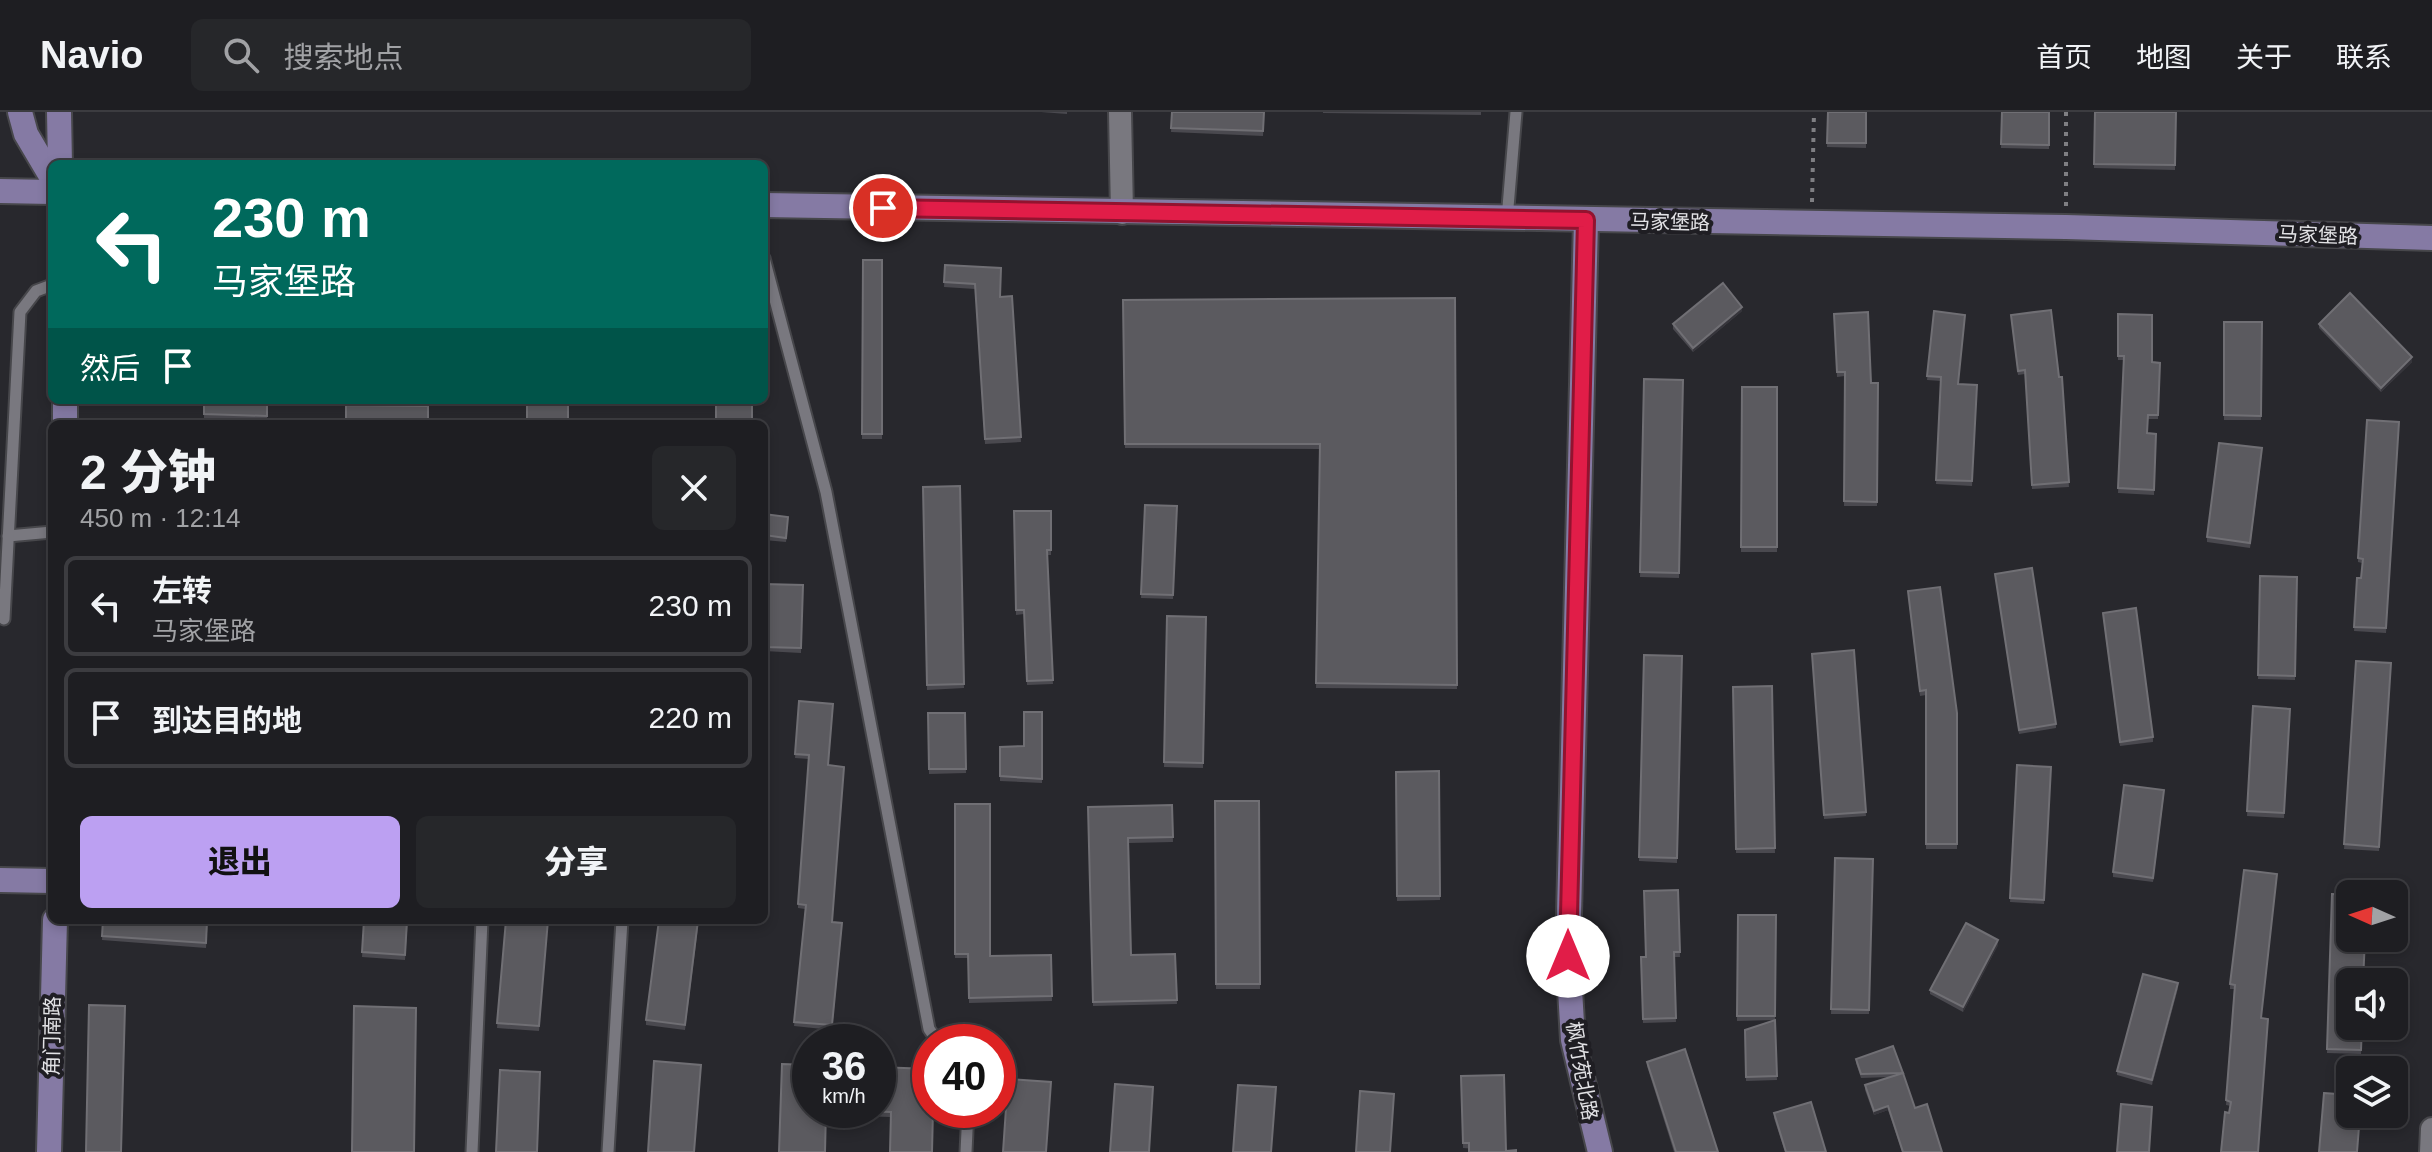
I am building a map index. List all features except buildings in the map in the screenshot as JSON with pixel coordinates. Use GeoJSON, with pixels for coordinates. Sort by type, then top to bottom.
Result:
{"type":"FeatureCollection","features":[{"type":"Feature","properties":{"kind":"main road"},"geometry":{"type":"LineString","coordinates":[[20,112],[26,134],[48,171]]}},
{"type":"Feature","properties":{"kind":"main road"},"geometry":{"type":"LineString","coordinates":[[59,112],[60,160]]}},
{"type":"Feature","properties":{"kind":"main road"},"geometry":{"type":"LineString","coordinates":[[0,191],[48,192]]}},
{"type":"Feature","properties":{"kind":"main road","name":"马家堡路"},"geometry":{"type":"LineString","coordinates":[[768,205],[2066,227],[2432,238]]}},
{"type":"Feature","properties":{"kind":"main road","name":"枫竹苑北路"},"geometry":{"type":"LineString","coordinates":[[1586,220],[1568,956],[1573,1040],[1600,1152]]}},
{"type":"Feature","properties":{"kind":"main road"},"geometry":{"type":"LineString","coordinates":[[0,880],[48,881]]}},
{"type":"Feature","properties":{"kind":"main road","name":"角门南路"},"geometry":{"type":"LineString","coordinates":[[49,1152],[55,924]]}},
{"type":"Feature","properties":{"kind":"street"},"geometry":{"type":"LineString","coordinates":[[1120,112],[1122,213]]}},
{"type":"Feature","properties":{"kind":"street"},"geometry":{"type":"LineString","coordinates":[[2431,1152],[2432,1129]]}},
{"type":"Feature","properties":{"kind":"lane"},"geometry":{"type":"LineString","coordinates":[[1507,219],[1516,112]]}},
{"type":"Feature","properties":{"kind":"lane"},"geometry":{"type":"LineString","coordinates":[[768,273],[826,492],[928,1024]]}},
{"type":"Feature","properties":{"kind":"lane"},"geometry":{"type":"LineString","coordinates":[[4,619],[20,312],[36,291],[48,286]]}},
{"type":"Feature","properties":{"kind":"lane"},"geometry":{"type":"LineString","coordinates":[[8,536],[48,532]]}},
{"type":"Feature","properties":{"kind":"lane"},"geometry":{"type":"LineString","coordinates":[[472,1152],[482,924]]}},
{"type":"Feature","properties":{"kind":"lane"},"geometry":{"type":"LineString","coordinates":[[608,1152],[622,924]]}},
{"type":"Feature","properties":{"kind":"lane"},"geometry":{"type":"LineString","coordinates":[[966,1152],[967,1128]]}},
{"type":"Feature","properties":{"kind":"path"},"geometry":{"type":"LineString","coordinates":[[1811,224],[1814,112]]}},
{"type":"Feature","properties":{"kind":"path"},"geometry":{"type":"LineString","coordinates":[[2066,112],[2066,227]]}},
{"type":"Feature","properties":{"kind":"route"},"geometry":{"type":"LineString","coordinates":[[883,208],[1586,220],[1567,875],[1568,956]]}}]}
